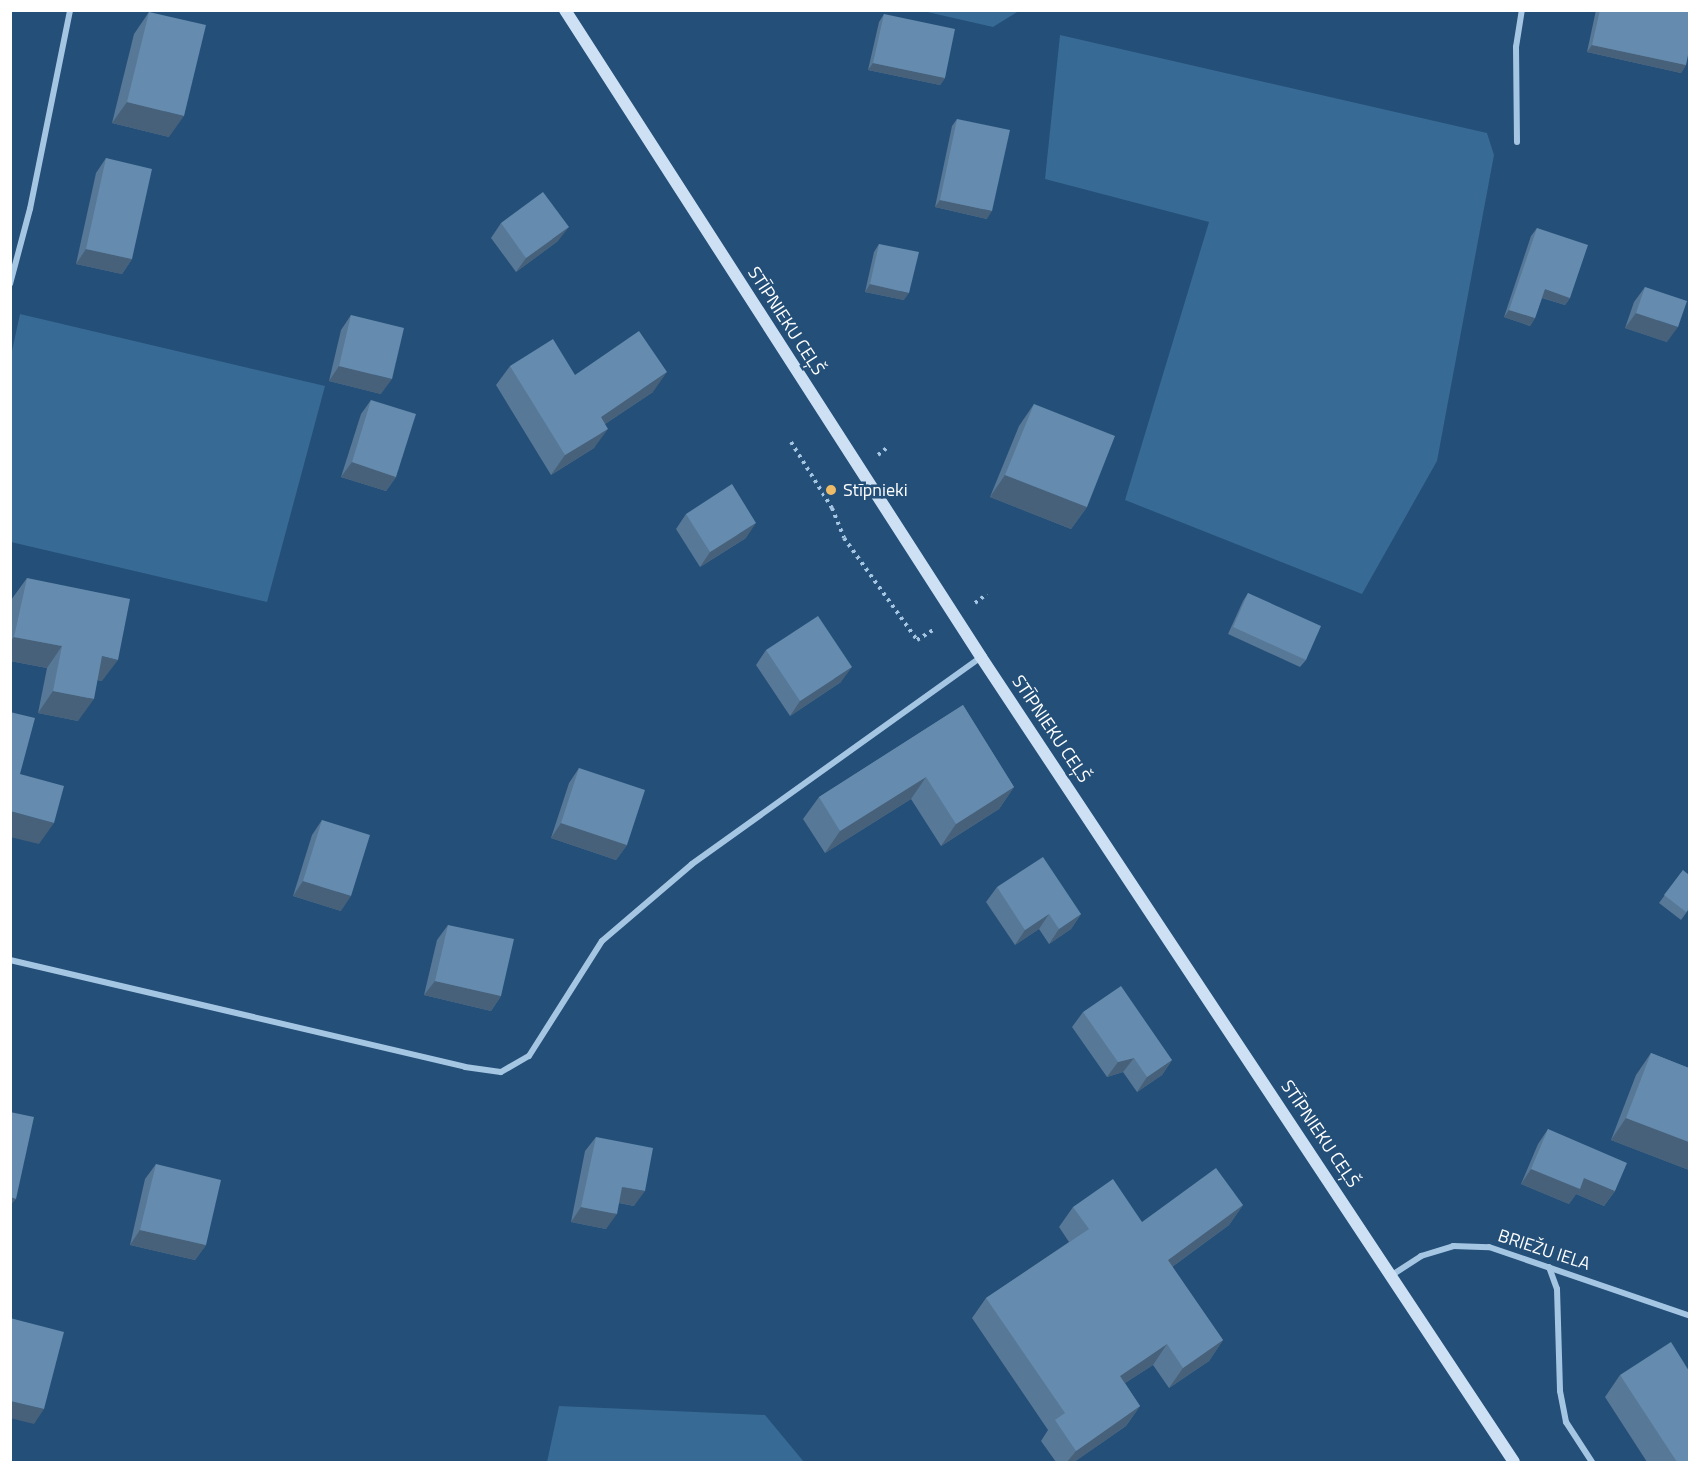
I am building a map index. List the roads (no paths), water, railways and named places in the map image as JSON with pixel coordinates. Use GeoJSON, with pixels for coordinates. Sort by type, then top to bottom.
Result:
{"type":"FeatureCollection","features":[{"type":"Feature","properties":{"kind":"main road","name":"STĪPNIEKU CEĻŠ"},"geometry":{"type":"LineString","coordinates":[[565,10],[981,657],[1514,1462]]}},
{"type":"Feature","properties":{"kind":"street"},"geometry":{"type":"LineString","coordinates":[[10,284],[30,209],[70,10]]}},
{"type":"Feature","properties":{"kind":"street"},"geometry":{"type":"LineString","coordinates":[[1517,142],[1516,47],[1522,10]]}},
{"type":"Feature","properties":{"kind":"street"},"geometry":{"type":"LineString","coordinates":[[10,960],[465,1067],[501,1072],[529,1056],[602,941],[692,864],[981,657]]}},
{"type":"Feature","properties":{"kind":"street","name":"BRIEŽU IELA"},"geometry":{"type":"LineString","coordinates":[[1392,1275],[1422,1256],[1453,1246],[1489,1247],[1689,1316]]}},
{"type":"Feature","properties":{"kind":"street"},"geometry":{"type":"LineString","coordinates":[[1549,1267],[1557,1288],[1560,1391],[1566,1422],[1592,1462]]}},
{"type":"Feature","properties":{"kind":"place","name":"Stīpnieki"},"geometry":{"type":"Point","coordinates":[831,490]}}]}
